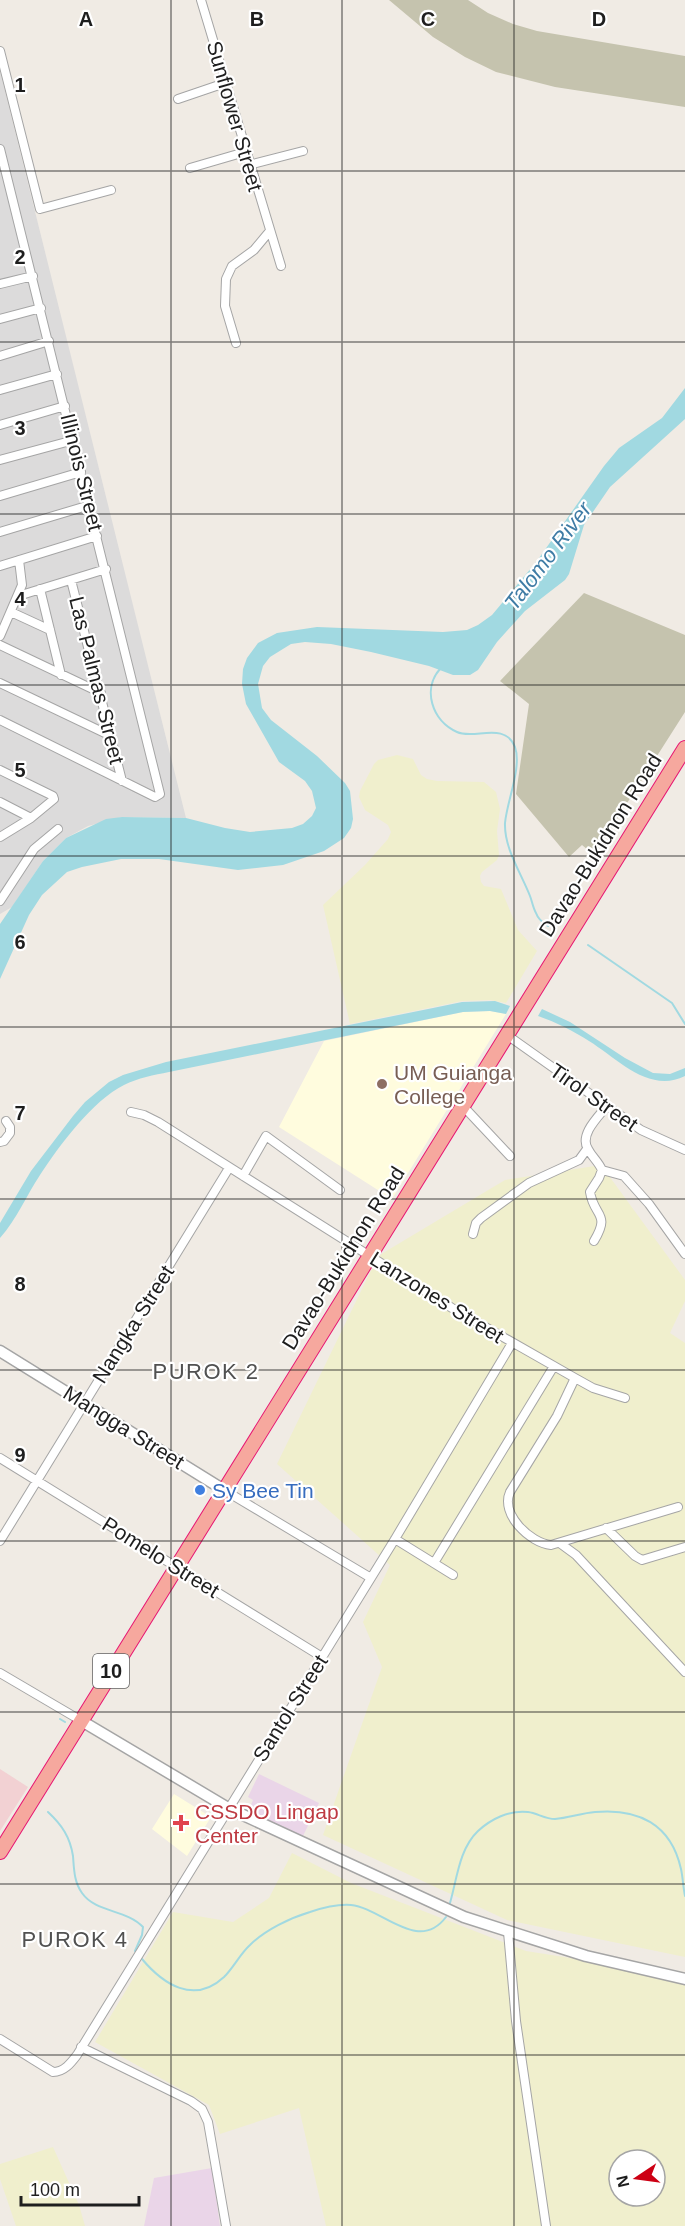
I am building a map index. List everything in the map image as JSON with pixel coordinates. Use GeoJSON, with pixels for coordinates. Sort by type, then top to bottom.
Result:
{"type":"FeatureCollection","features":[{"type":"Feature","properties":{"kind":"highway","name":"Davao-Bukidnon Road"},"geometry":{"type":"LineString","coordinates":[[0,1852],[685,748]]}},
{"type":"Feature","properties":{"kind":"street","name":"Sunflower Street"},"geometry":{"type":"LineString","coordinates":[[201,0],[281,266]]}},
{"type":"Feature","properties":{"kind":"street"},"geometry":{"type":"LineString","coordinates":[[0,51],[40,208],[111,190]]}},
{"type":"Feature","properties":{"kind":"street"},"geometry":{"type":"LineString","coordinates":[[178,99],[225,83]]}},
{"type":"Feature","properties":{"kind":"street","name":"Illinois Street"},"geometry":{"type":"LineString","coordinates":[[0,149],[106,569],[160,789],[159,796],[155,797],[122,781]]}},
{"type":"Feature","properties":{"kind":"street"},"geometry":{"type":"LineString","coordinates":[[249,165],[303,151]]}},
{"type":"Feature","properties":{"kind":"street"},"geometry":{"type":"LineString","coordinates":[[190,168],[245,152]]}},
{"type":"Feature","properties":{"kind":"street"},"geometry":{"type":"LineString","coordinates":[[236,343],[225,306],[226,279],[232,266],[255,250],[269,232]]}},
{"type":"Feature","properties":{"kind":"street"},"geometry":{"type":"LineString","coordinates":[[0,284],[33,276]]}},
{"type":"Feature","properties":{"kind":"street"},"geometry":{"type":"LineString","coordinates":[[0,320],[41,308]]}},
{"type":"Feature","properties":{"kind":"street"},"geometry":{"type":"LineString","coordinates":[[0,356],[49,341]]}},
{"type":"Feature","properties":{"kind":"street"},"geometry":{"type":"LineString","coordinates":[[0,390],[57,374]]}},
{"type":"Feature","properties":{"kind":"street"},"geometry":{"type":"LineString","coordinates":[[0,425],[65,406]]}},
{"type":"Feature","properties":{"kind":"street"},"geometry":{"type":"LineString","coordinates":[[0,460],[74,440]]}},
{"type":"Feature","properties":{"kind":"street"},"geometry":{"type":"LineString","coordinates":[[0,496],[81,472]]}},
{"type":"Feature","properties":{"kind":"street"},"geometry":{"type":"LineString","coordinates":[[0,532],[90,505]]}},
{"type":"Feature","properties":{"kind":"street"},"geometry":{"type":"LineString","coordinates":[[0,566],[97,536]]}},
{"type":"Feature","properties":{"kind":"street"},"geometry":{"type":"LineString","coordinates":[[0,636],[18,596],[22,577],[19,560]]}},
{"type":"Feature","properties":{"kind":"street"},"geometry":{"type":"LineString","coordinates":[[18,596],[106,569]]}},
{"type":"Feature","properties":{"kind":"street","name":"Las Palmas Street"},"geometry":{"type":"LineString","coordinates":[[71,580],[122,781]]}},
{"type":"Feature","properties":{"kind":"street"},"geometry":{"type":"LineString","coordinates":[[40,589],[61,675]]}},
{"type":"Feature","properties":{"kind":"street"},"geometry":{"type":"LineString","coordinates":[[11,612],[50,630]]}},
{"type":"Feature","properties":{"kind":"street"},"geometry":{"type":"LineString","coordinates":[[0,645],[101,693]]}},
{"type":"Feature","properties":{"kind":"street"},"geometry":{"type":"LineString","coordinates":[[0,682],[111,736]]}},
{"type":"Feature","properties":{"kind":"street"},"geometry":{"type":"LineString","coordinates":[[0,720],[122,781]]}},
{"type":"Feature","properties":{"kind":"street"},"geometry":{"type":"LineString","coordinates":[[0,770],[53,796],[54,799],[31,818],[0,837]]}},
{"type":"Feature","properties":{"kind":"street"},"geometry":{"type":"LineString","coordinates":[[2,805],[31,818]]}},
{"type":"Feature","properties":{"kind":"street"},"geometry":{"type":"LineString","coordinates":[[0,901],[34,849],[58,829]]}},
{"type":"Feature","properties":{"kind":"street","name":"Tirol Street"},"geometry":{"type":"LineString","coordinates":[[507,1035],[641,1130],[685,1150]]}},
{"type":"Feature","properties":{"kind":"street"},"geometry":{"type":"LineString","coordinates":[[463,1106],[510,1156]]}},
{"type":"Feature","properties":{"kind":"street"},"geometry":{"type":"LineString","coordinates":[[606,1107],[588,1132],[585,1142],[587,1149],[602,1170],[624,1176],[650,1204],[685,1254]]}},
{"type":"Feature","properties":{"kind":"street","name":"Lanzones Street"},"geometry":{"type":"LineString","coordinates":[[131,1112],[158,1122],[452,1308],[512,1343],[593,1388],[625,1398]]}},
{"type":"Feature","properties":{"kind":"street"},"geometry":{"type":"LineString","coordinates":[[0,1142],[10,1133],[10,1127],[6,1121]]}},
{"type":"Feature","properties":{"kind":"street"},"geometry":{"type":"LineString","coordinates":[[243,1176],[266,1136],[340,1190]]}},
{"type":"Feature","properties":{"kind":"street"},"geometry":{"type":"LineString","coordinates":[[473,1234],[476,1223],[481,1218],[529,1183],[579,1160],[587,1149]]}},
{"type":"Feature","properties":{"kind":"street","name":"Nangka Street"},"geometry":{"type":"LineString","coordinates":[[0,1541],[229,1168]]}},
{"type":"Feature","properties":{"kind":"street"},"geometry":{"type":"LineString","coordinates":[[594,1241],[602,1226],[602,1221],[590,1192],[602,1170]]}},
{"type":"Feature","properties":{"kind":"street","name":"Santol Street"},"geometry":{"type":"LineString","coordinates":[[3,2040],[48,2069],[58,2072],[72,2062],[395,1539],[512,1343]]}},
{"type":"Feature","properties":{"kind":"street","name":"Mangga Street"},"geometry":{"type":"LineString","coordinates":[[0,1351],[371,1578]]}},
{"type":"Feature","properties":{"kind":"street"},"geometry":{"type":"LineString","coordinates":[[434,1563],[554,1366]]}},
{"type":"Feature","properties":{"kind":"street"},"geometry":{"type":"LineString","coordinates":[[575,1378],[557,1416],[510,1492],[507,1501],[511,1514],[536,1541],[543,1544],[561,1544],[678,1507]]}},
{"type":"Feature","properties":{"kind":"street","name":"Pomelo Street"},"geometry":{"type":"LineString","coordinates":[[0,1458],[322,1657]]}},
{"type":"Feature","properties":{"kind":"street"},"geometry":{"type":"LineString","coordinates":[[606,1528],[642,1560],[685,1547]]}},
{"type":"Feature","properties":{"kind":"street"},"geometry":{"type":"LineString","coordinates":[[395,1539],[453,1575]]}},
{"type":"Feature","properties":{"kind":"street"},"geometry":{"type":"LineString","coordinates":[[561,1544],[576,1555],[685,1672]]}},
{"type":"Feature","properties":{"kind":"street"},"geometry":{"type":"LineString","coordinates":[[0,1673],[228,1808],[464,1917],[586,1956],[685,1979]]}},
{"type":"Feature","properties":{"kind":"street"},"geometry":{"type":"LineString","coordinates":[[508,1932],[519,2044],[546,2226]]}},
{"type":"Feature","properties":{"kind":"street"},"geometry":{"type":"LineString","coordinates":[[0,2051],[3,2040]]}},
{"type":"Feature","properties":{"kind":"street"},"geometry":{"type":"LineString","coordinates":[[81,2048],[191,2101],[202,2109],[208,2122],[226,2226]]}},
{"type":"Feature","properties":{"kind":"shaded area"},"geometry":{"type":"Polygon","coordinates":[[[389,0],[468,0],[488,13],[537,31],[685,56],[685,107],[555,87],[496,72],[465,57],[433,37],[389,0]]]}},
{"type":"Feature","properties":{"kind":"shaded area"},"geometry":{"type":"Polygon","coordinates":[[[0,71],[186,818],[122,817],[88,826],[66,838],[43,861],[12,907],[0,914],[0,71]]]}},
{"type":"Feature","properties":{"kind":"shaded area"},"geometry":{"type":"Polygon","coordinates":[[[584,593],[685,635],[685,712],[594,855],[582,845],[569,857],[516,794],[529,704],[500,681],[584,593]]]}},
{"type":"Feature","properties":{"kind":"shaded area","name":"UM Guianga College"},"geometry":{"type":"Polygon","coordinates":[[[490,1011],[506,1014],[392,1199],[279,1127],[324,1041],[463,1012],[490,1011]]]}},
{"type":"Feature","properties":{"kind":"shaded area"},"geometry":{"type":"Polygon","coordinates":[[[0,1769],[28,1787],[0,1831],[0,1769]]]}},
{"type":"Feature","properties":{"kind":"shaded area"},"geometry":{"type":"Polygon","coordinates":[[[259,1774],[319,1803],[302,1838],[248,1812],[253,1800],[248,1797],[259,1774]]]}},
{"type":"Feature","properties":{"kind":"shaded area","name":"CSSDO Lingap Center"},"geometry":{"type":"Polygon","coordinates":[[[174,1794],[211,1817],[187,1856],[152,1829],[174,1794]]]}},
{"type":"Feature","properties":{"kind":"shaded area"},"geometry":{"type":"Polygon","coordinates":[[[212,2168],[220,2226],[144,2226],[154,2178],[212,2168]]]}},
{"type":"Feature","properties":{"kind":"green space"},"geometry":{"type":"Polygon","coordinates":[[[397,755],[413,759],[421,775],[427,779],[484,782],[496,792],[500,809],[497,831],[499,855],[497,860],[482,872],[481,882],[484,886],[501,889],[518,930],[537,951],[506,1003],[490,1000],[462,1001],[350,1024],[323,905],[365,865],[388,839],[391,832],[388,825],[365,810],[359,797],[374,764],[378,760],[397,755]]]}},
{"type":"Feature","properties":{"kind":"green space"},"geometry":{"type":"Polygon","coordinates":[[[601,1165],[685,1280],[685,1301],[670,1333],[685,1343],[685,1957],[507,1920],[323,1835],[382,1667],[363,1622],[390,1565],[277,1464],[378,1256],[505,1180],[601,1165]]]}},
{"type":"Feature","properties":{"kind":"green space"},"geometry":{"type":"Polygon","coordinates":[[[292,1853],[351,1883],[526,1951],[685,1976],[685,2226],[326,2226],[299,2108],[220,2134],[209,2105],[95,2042],[173,1912],[233,1922],[269,1898],[292,1853]]]}},
{"type":"Feature","properties":{"kind":"green space"},"geometry":{"type":"Polygon","coordinates":[[[53,2147],[79,2205],[85,2226],[16,2226],[0,2179],[0,2164],[53,2147]]]}},
{"type":"Feature","properties":{"kind":"water","name":"Talomo River"},"geometry":{"type":"Polygon","coordinates":[[[685,388],[685,419],[610,487],[584,525],[569,574],[565,580],[525,611],[497,642],[478,670],[470,675],[453,675],[429,666],[371,652],[331,644],[305,642],[291,644],[270,657],[263,666],[258,684],[262,708],[271,720],[317,756],[345,783],[350,791],[353,819],[351,828],[344,838],[324,851],[283,865],[238,870],[159,859],[121,859],[67,872],[42,895],[29,915],[0,979],[0,924],[43,861],[66,838],[106,819],[122,817],[186,818],[250,832],[292,828],[303,824],[312,816],[316,808],[312,791],[305,781],[279,762],[246,704],[242,684],[243,669],[247,658],[258,643],[277,633],[317,627],[443,632],[467,630],[478,625],[492,615],[537,561],[619,448],[662,418],[685,388]]]}},
{"type":"Feature","properties":{"kind":"water"},"geometry":{"type":"Polygon","coordinates":[[[495,1001],[510,1006],[506,1014],[490,1011],[463,1012],[158,1074],[124,1085],[100,1101],[67,1138],[40,1175],[0,1238],[0,1223],[31,1171],[85,1102],[109,1082],[123,1075],[166,1062],[462,1002],[495,1001]]]}},
{"type":"Feature","properties":{"kind":"water"},"geometry":{"type":"Polygon","coordinates":[[[542,1009],[570,1022],[625,1058],[653,1073],[670,1074],[685,1068],[685,1076],[659,1081],[646,1078],[577,1034],[538,1016],[542,1009]]]}},
{"type":"Feature","properties":{"kind":"waterway"},"geometry":{"type":"LineString","coordinates":[[440,669],[435,677],[431,695],[432,704],[441,720],[448,727],[464,734],[497,733],[504,735],[515,747],[517,764],[506,814],[505,832],[510,851],[535,911],[539,919],[548,926]]}},
{"type":"Feature","properties":{"kind":"waterway"},"geometry":{"type":"LineString","coordinates":[[588,945],[672,1003],[685,1024]]}},
{"type":"Feature","properties":{"kind":"waterway"},"geometry":{"type":"LineString","coordinates":[[60,1719],[65,1722]]}},
{"type":"Feature","properties":{"kind":"waterway"},"geometry":{"type":"LineString","coordinates":[[450,1903],[463,1855],[472,1838],[495,1819],[521,1812],[555,1819],[611,1811],[638,1816],[650,1822],[661,1830],[676,1853],[685,1896]]}},
{"type":"Feature","properties":{"kind":"waterway"},"geometry":{"type":"LineString","coordinates":[[48,1812],[67,1837],[72,1849],[76,1880],[82,1893],[95,1904],[128,1917],[143,1927],[135,1951]]}},
{"type":"Feature","properties":{"kind":"waterway"},"geometry":{"type":"LineString","coordinates":[[142,1959],[169,1983],[180,1988],[201,1990],[224,1977],[246,1949],[263,1934],[286,1921],[315,1911],[351,1905],[375,1913],[400,1926],[424,1931],[435,1927],[446,1917]]}},
{"type":"Feature","properties":{"kind":"place","name":"UM Guianga College"},"geometry":{"type":"Point","coordinates":[382,1084]}},
{"type":"Feature","properties":{"kind":"place","name":"Sy Bee Tin"},"geometry":{"type":"Point","coordinates":[200,1490]}},
{"type":"Feature","properties":{"kind":"place","name":"CSSDO Lingap Center"},"geometry":{"type":"Point","coordinates":[181,1823]}},
{"type":"Feature","properties":{"kind":"district","name":"PUROK 2"},"geometry":{"type":"Point","coordinates":[206,1371]}},
{"type":"Feature","properties":{"kind":"district","name":"PUROK 4"},"geometry":{"type":"Point","coordinates":[75,1939]}}]}
